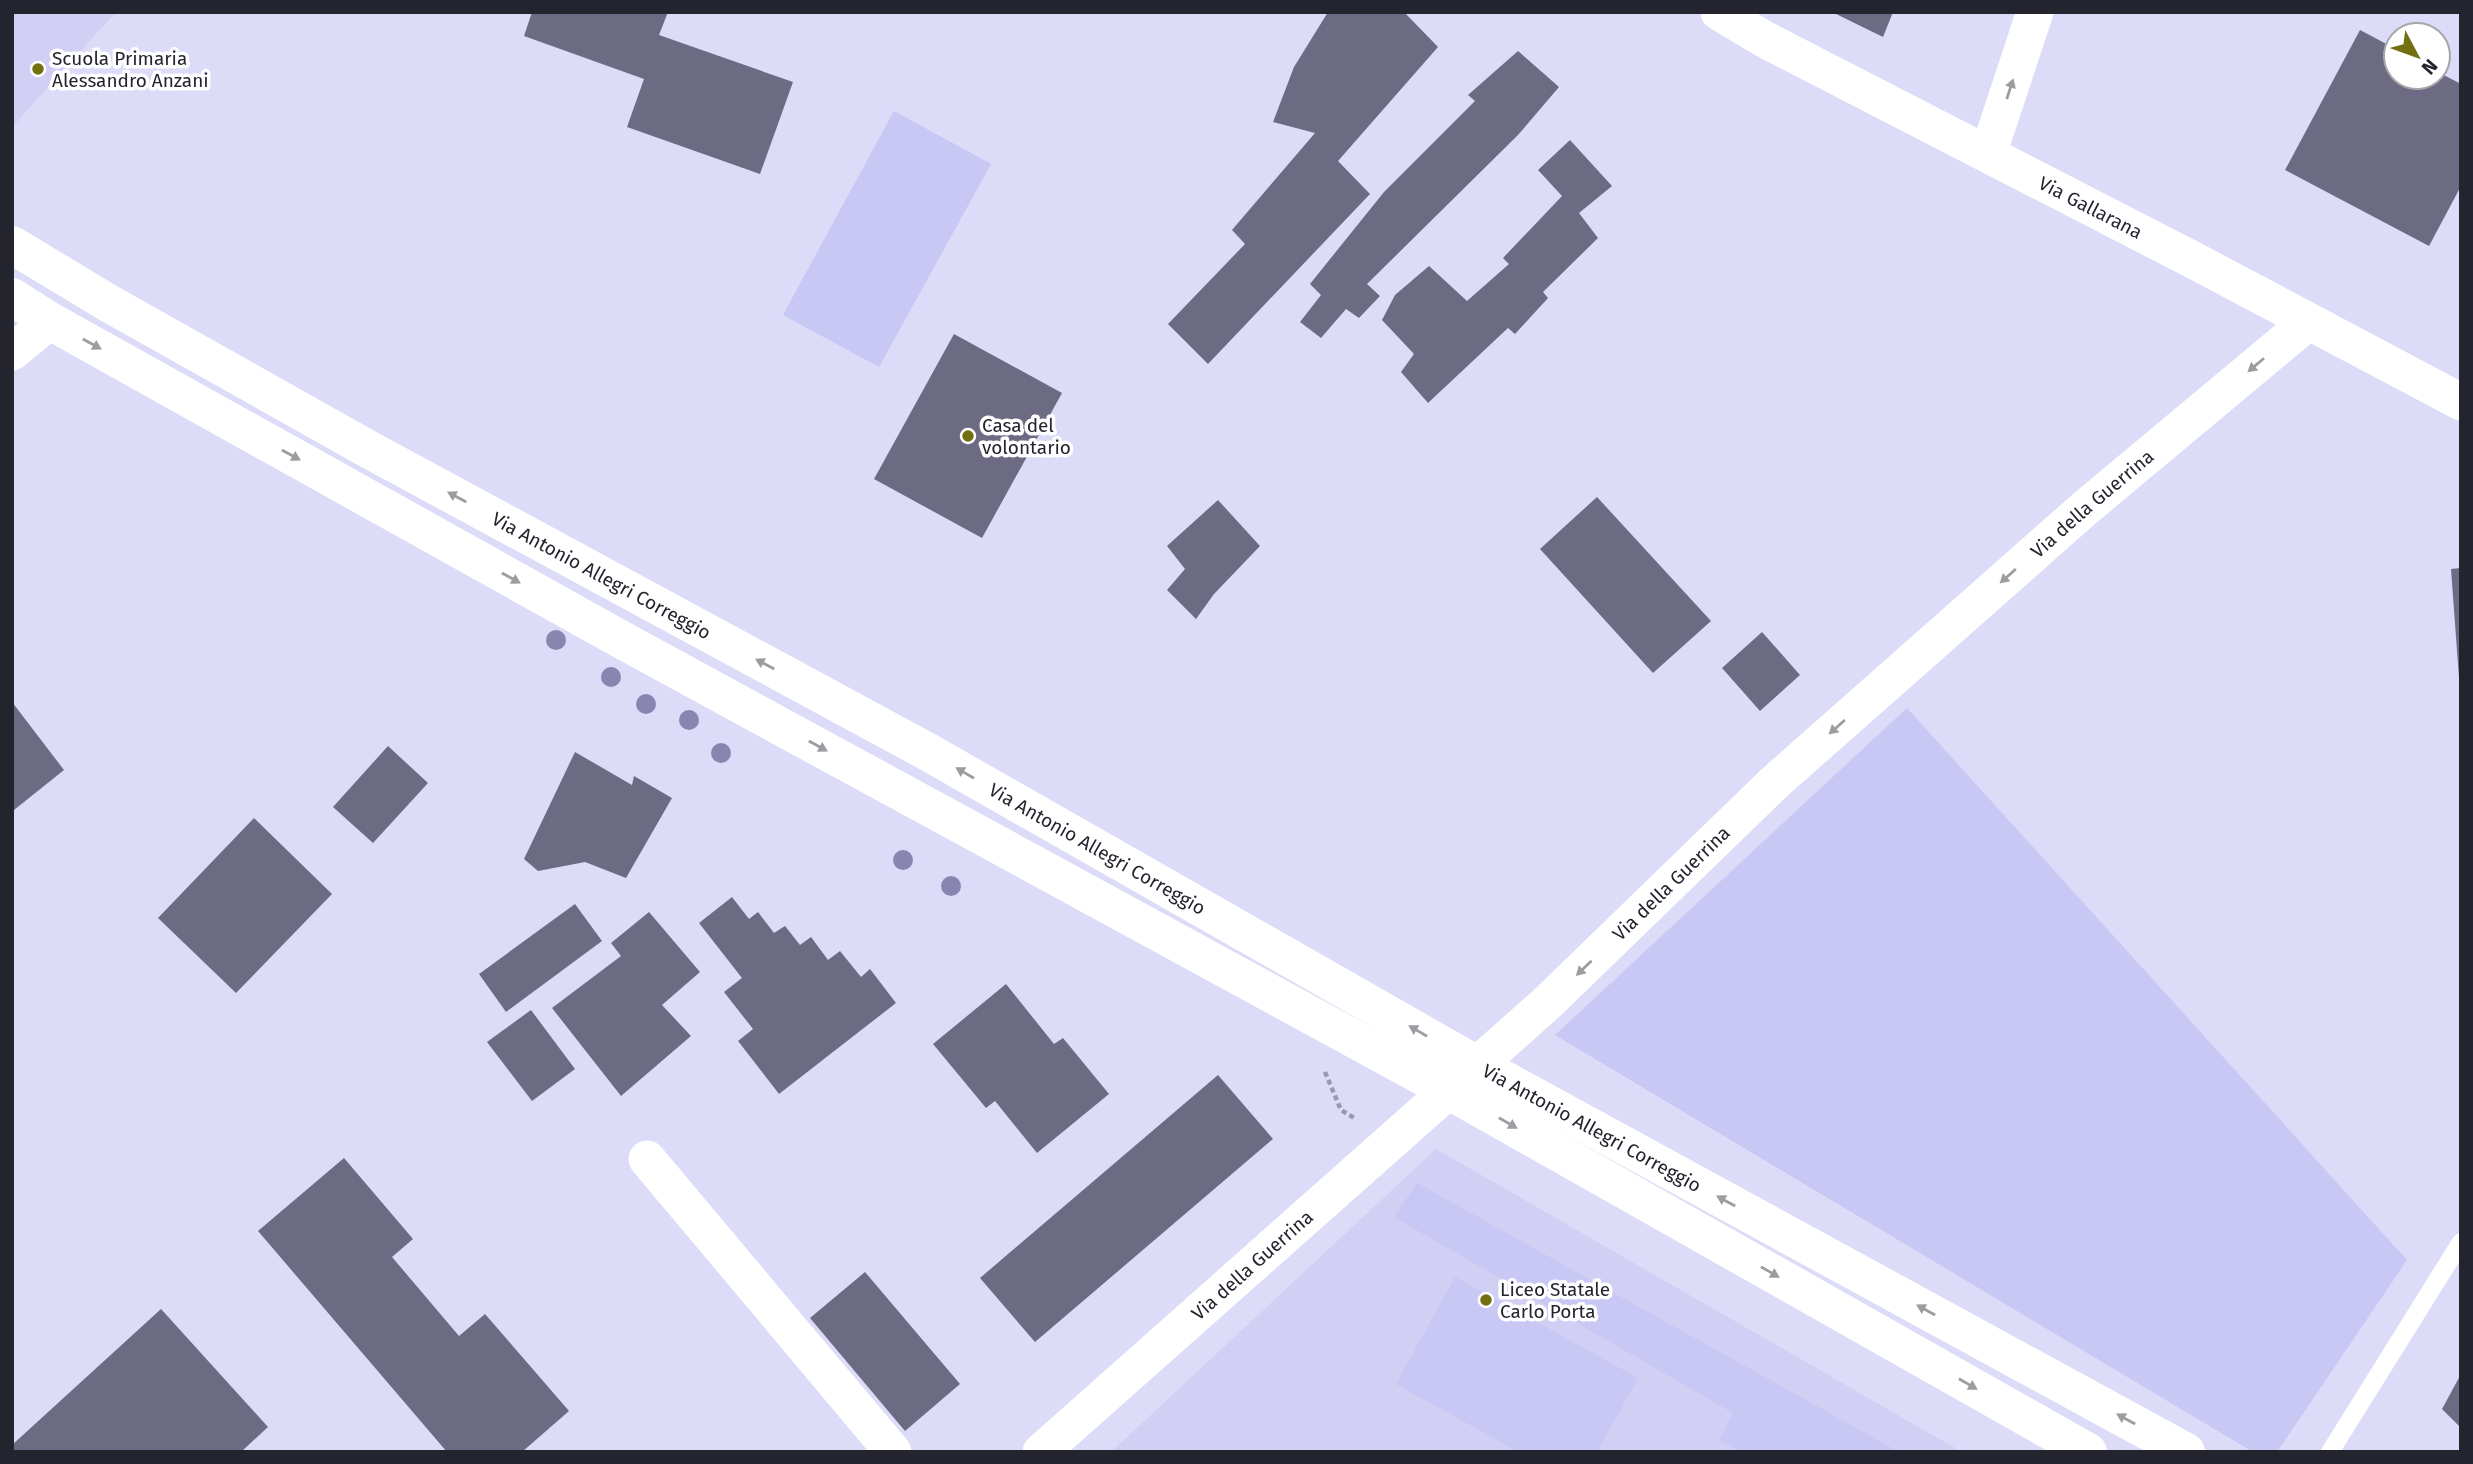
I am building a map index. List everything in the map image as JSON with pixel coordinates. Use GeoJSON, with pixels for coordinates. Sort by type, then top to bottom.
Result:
{"type":"FeatureCollection","features":[{"type":"Feature","properties":{"kind":"street","name":"Via Gallarana"},"geometry":{"type":"LineString","coordinates":[[1719,12],[1764,39],[2461,402]]}},
{"type":"Feature","properties":{"kind":"street"},"geometry":{"type":"LineString","coordinates":[[1988,154],[2035,12]]}},
{"type":"Feature","properties":{"kind":"street","name":"Via Antonio Allegri Correggio"},"geometry":{"type":"LineString","coordinates":[[12,245],[110,304],[368,449],[928,752],[1477,1065],[2186,1452]]}},
{"type":"Feature","properties":{"kind":"street","name":"Via Antonio Allegri Correggio"},"geometry":{"type":"LineString","coordinates":[[12,297],[50,321],[622,640],[1448,1090],[2088,1452]]}},
{"type":"Feature","properties":{"kind":"street"},"geometry":{"type":"LineString","coordinates":[[12,352],[50,321]]}},
{"type":"Feature","properties":{"kind":"street","name":"Via della Guerrina"},"geometry":{"type":"LineString","coordinates":[[1041,1452],[1546,1004],[1784,774],[2084,509],[2308,321]]}},
{"type":"Feature","properties":{"kind":"street"},"geometry":{"type":"LineString","coordinates":[[647,1159],[893,1452]]}},
{"type":"Feature","properties":{"kind":"lane"},"geometry":{"type":"LineString","coordinates":[[2330,1452],[2461,1242]]}},
{"type":"Feature","properties":{"kind":"shaded area","name":"Scuola Primaria Alessandro Anzani"},"geometry":{"type":"Polygon","coordinates":[[[12,12],[116,12],[12,127],[12,12]]]}},
{"type":"Feature","properties":{"kind":"shaded area"},"geometry":{"type":"Polygon","coordinates":[[[894,111],[991,164],[879,367],[783,315],[894,111]]]}},
{"type":"Feature","properties":{"kind":"shaded area"},"geometry":{"type":"Polygon","coordinates":[[[1907,708],[2407,1260],[2277,1452],[2253,1452],[1555,1035],[1907,708]]]}},
{"type":"Feature","properties":{"kind":"shaded area","name":"Liceo Statale Carlo Porta"},"geometry":{"type":"Polygon","coordinates":[[[1436,1149],[1962,1452],[1111,1452],[1436,1149]]]}},
{"type":"Feature","properties":{"kind":"shaded area"},"geometry":{"type":"Polygon","coordinates":[[[1417,1183],[1899,1452],[1741,1452],[1719,1440],[1733,1413],[1394,1217],[1417,1183]]]}},
{"type":"Feature","properties":{"kind":"shaded area"},"geometry":{"type":"Polygon","coordinates":[[[1455,1277],[1638,1378],[1597,1452],[1519,1452],[1396,1384],[1455,1277]]]}},
{"type":"Feature","properties":{"kind":"building"},"geometry":{"type":"Polygon","coordinates":[[[532,12],[668,12],[659,35],[793,82],[760,174],[627,127],[644,79],[524,36],[532,12]]]}},
{"type":"Feature","properties":{"kind":"building"},"geometry":{"type":"Polygon","coordinates":[[[1328,12],[1404,12],[1438,47],[1338,161],[1370,194],[1208,364],[1168,324],[1245,244],[1232,230],[1315,133],[1273,122],[1294,67],[1328,12]]]}},
{"type":"Feature","properties":{"kind":"building"},"geometry":{"type":"Polygon","coordinates":[[[1832,12],[1893,12],[1883,37],[1832,12]]]}},
{"type":"Feature","properties":{"kind":"building"},"geometry":{"type":"Polygon","coordinates":[[[2360,30],[2382,42],[2382,91],[2452,91],[2452,79],[2461,84],[2461,186],[2429,246],[2285,170],[2360,30]]]}},
{"type":"Feature","properties":{"kind":"building"},"geometry":{"type":"Polygon","coordinates":[[[1518,51],[1559,87],[1518,135],[1367,284],[1380,296],[1359,318],[1346,309],[1321,338],[1300,322],[1321,295],[1310,284],[1384,192],[1475,101],[1468,95],[1518,51]]]}},
{"type":"Feature","properties":{"kind":"building"},"geometry":{"type":"Polygon","coordinates":[[[1570,140],[1612,186],[1579,213],[1598,238],[1543,292],[1548,298],[1515,334],[1508,328],[1428,403],[1401,372],[1414,354],[1382,320],[1395,295],[1429,266],[1467,301],[1509,264],[1503,258],[1562,196],[1538,170],[1570,140]]]}},
{"type":"Feature","properties":{"kind":"building","name":"Casa del volontario"},"geometry":{"type":"Polygon","coordinates":[[[954,334],[1062,393],[982,538],[874,479],[954,334]]]}},
{"type":"Feature","properties":{"kind":"building"},"geometry":{"type":"Polygon","coordinates":[[[1597,497],[1711,621],[1653,673],[1540,549],[1597,497]]]}},
{"type":"Feature","properties":{"kind":"building"},"geometry":{"type":"Polygon","coordinates":[[[1218,500],[1260,546],[1214,594],[1196,619],[1167,590],[1185,569],[1167,546],[1218,500]]]}},
{"type":"Feature","properties":{"kind":"building"},"geometry":{"type":"Polygon","coordinates":[[[2461,568],[2461,678],[2459,678],[2451,569],[2461,568]]]}},
{"type":"Feature","properties":{"kind":"building"},"geometry":{"type":"Polygon","coordinates":[[[1762,632],[1800,675],[1760,711],[1722,668],[1762,632]]]}},
{"type":"Feature","properties":{"kind":"building"},"geometry":{"type":"Polygon","coordinates":[[[12,702],[64,770],[14,810],[12,808],[12,702]]]}},
{"type":"Feature","properties":{"kind":"building"},"geometry":{"type":"Polygon","coordinates":[[[388,746],[428,783],[373,843],[333,807],[388,746]]]}},
{"type":"Feature","properties":{"kind":"building"},"geometry":{"type":"Polygon","coordinates":[[[575,752],[632,785],[634,776],[672,798],[626,878],[585,862],[538,871],[524,859],[575,752]]]}},
{"type":"Feature","properties":{"kind":"building"},"geometry":{"type":"Polygon","coordinates":[[[254,818],[332,894],[236,993],[158,918],[254,818]]]}},
{"type":"Feature","properties":{"kind":"building"},"geometry":{"type":"Polygon","coordinates":[[[732,897],[749,919],[758,912],[774,933],[785,926],[800,945],[811,937],[828,960],[840,951],[861,977],[870,969],[896,1003],[779,1094],[738,1041],[753,1029],[724,992],[742,978],[699,923],[732,897]]]}},
{"type":"Feature","properties":{"kind":"building"},"geometry":{"type":"Polygon","coordinates":[[[575,904],[602,941],[506,1012],[479,974],[575,904]]]}},
{"type":"Feature","properties":{"kind":"building"},"geometry":{"type":"Polygon","coordinates":[[[649,912],[700,972],[662,1005],[691,1036],[621,1096],[552,1008],[621,956],[611,943],[649,912]]]}},
{"type":"Feature","properties":{"kind":"building"},"geometry":{"type":"Polygon","coordinates":[[[1006,984],[1054,1044],[1063,1038],[1109,1094],[1037,1153],[995,1101],[986,1108],[933,1044],[1006,984]]]}},
{"type":"Feature","properties":{"kind":"building"},"geometry":{"type":"Polygon","coordinates":[[[531,1010],[575,1069],[532,1101],[487,1042],[531,1010]]]}},
{"type":"Feature","properties":{"kind":"building"},"geometry":{"type":"Polygon","coordinates":[[[1218,1075],[1273,1139],[1035,1342],[980,1278],[1218,1075]]]}},
{"type":"Feature","properties":{"kind":"building"},"geometry":{"type":"Polygon","coordinates":[[[344,1158],[413,1239],[392,1257],[459,1336],[485,1314],[569,1411],[522,1452],[447,1452],[258,1231],[344,1158]]]}},
{"type":"Feature","properties":{"kind":"building"},"geometry":{"type":"Polygon","coordinates":[[[865,1272],[960,1384],[905,1431],[810,1318],[865,1272]]]}},
{"type":"Feature","properties":{"kind":"building"},"geometry":{"type":"Polygon","coordinates":[[[161,1309],[268,1427],[241,1452],[12,1452],[12,1445],[161,1309]]]}},
{"type":"Feature","properties":{"kind":"building"},"geometry":{"type":"Polygon","coordinates":[[[2461,1374],[2461,1428],[2442,1409],[2461,1374]]]}},
{"type":"Feature","properties":{"kind":"place","name":"Scuola Primaria Alessandro Anzani"},"geometry":{"type":"Point","coordinates":[38,69]}},
{"type":"Feature","properties":{"kind":"place","name":"Casa del volontario"},"geometry":{"type":"Point","coordinates":[968,436]}},
{"type":"Feature","properties":{"kind":"place","name":"Liceo Statale Carlo Porta"},"geometry":{"type":"Point","coordinates":[1486,1300]}}]}
